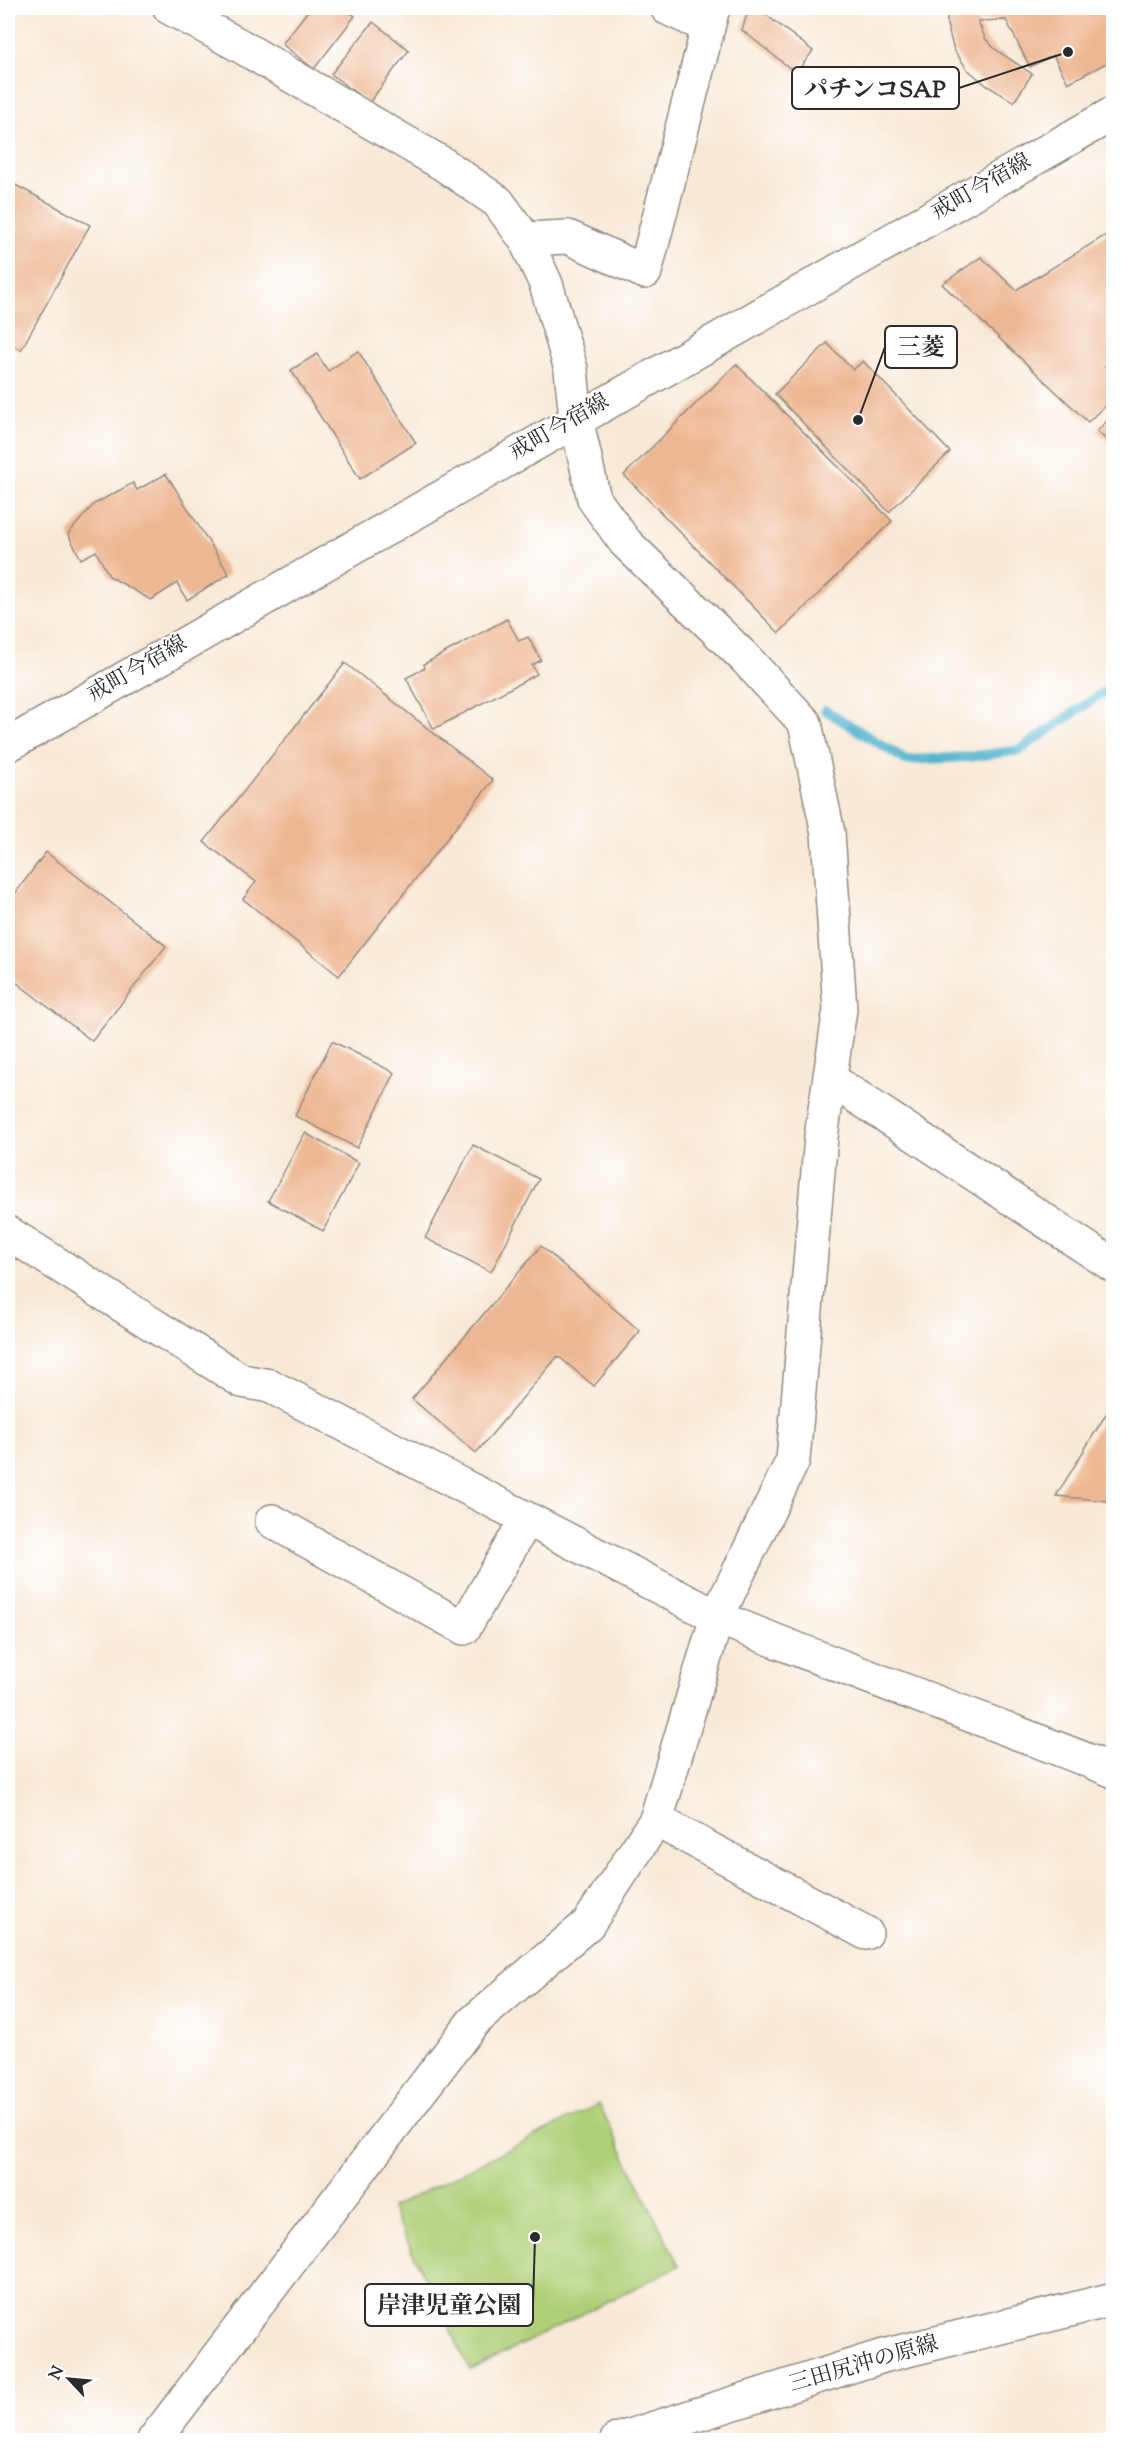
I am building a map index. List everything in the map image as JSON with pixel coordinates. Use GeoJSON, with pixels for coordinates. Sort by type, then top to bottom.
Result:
{"type":"FeatureCollection","features":[{"type":"Feature","properties":{"kind":"street"},"geometry":{"type":"LineString","coordinates":[[154,2440],[473,2022],[588,1924],[656,1820],[717,1617],[793,1460],[821,1137],[840,1009],[828,833],[805,723],[745,658],[625,542],[594,499],[576,418],[571,369],[546,284],[525,239],[498,202],[443,164],[237,44],[170,8]]}},
{"type":"Feature","properties":{"kind":"street"},"geometry":{"type":"LineString","coordinates":[[525,239],[568,237],[645,272],[711,17],[667,8]]}},
{"type":"Feature","properties":{"kind":"street","name":"戒町今宿線"},"geometry":{"type":"LineString","coordinates":[[8,745],[576,418],[1113,113]]}},
{"type":"Feature","properties":{"kind":"street"},"geometry":{"type":"LineString","coordinates":[[830,1079],[1113,1266]]}},
{"type":"Feature","properties":{"kind":"street"},"geometry":{"type":"LineString","coordinates":[[8,1233],[242,1382],[270,1386],[717,1617],[779,1643],[1006,1727],[1113,1771]]}},
{"type":"Feature","properties":{"kind":"street"},"geometry":{"type":"LineString","coordinates":[[272,1521],[464,1628],[526,1520]]}},
{"type":"Feature","properties":{"kind":"street"},"geometry":{"type":"LineString","coordinates":[[656,1820],[866,1933]]}},
{"type":"Feature","properties":{"kind":"street","name":"三田尻沖の原線"},"geometry":{"type":"LineString","coordinates":[[617,2440],[883,2356],[1113,2299]]}},
{"type":"Feature","properties":{"kind":"green space"},"geometry":{"type":"Polygon","coordinates":[[[599,2104],[679,2266],[470,2370],[391,2208],[599,2104]]]}},
{"type":"Feature","properties":{"kind":"building"},"geometry":{"type":"Polygon","coordinates":[[[310,8],[343,8],[355,16],[314,69],[282,44],[310,8]]]}},
{"type":"Feature","properties":{"kind":"building"},"geometry":{"type":"Polygon","coordinates":[[[749,8],[757,8],[813,51],[796,73],[742,30],[749,8]]]}},
{"type":"Feature","properties":{"kind":"building"},"geometry":{"type":"Polygon","coordinates":[[[947,8],[1114,8],[1114,59],[1068,83],[1053,55],[1030,67],[1006,20],[978,21],[985,38],[995,49],[1032,74],[1014,102],[986,85],[967,69],[954,50],[947,25],[947,8]]]}},
{"type":"Feature","properties":{"kind":"building"},"geometry":{"type":"Polygon","coordinates":[[[373,22],[409,50],[369,103],[331,74],[373,22]]]}},
{"type":"Feature","properties":{"kind":"building"},"geometry":{"type":"Polygon","coordinates":[[[8,181],[90,225],[21,350],[8,343],[8,181]]]}},
{"type":"Feature","properties":{"kind":"building"},"geometry":{"type":"Polygon","coordinates":[[[1114,230],[1114,359],[1105,366],[1114,376],[1114,397],[1088,422],[942,284],[981,257],[1016,290],[1114,230]]]}},
{"type":"Feature","properties":{"kind":"building"},"geometry":{"type":"Polygon","coordinates":[[[827,343],[853,370],[863,361],[950,452],[889,512],[775,394],[827,343]]]}},
{"type":"Feature","properties":{"kind":"building"},"geometry":{"type":"Polygon","coordinates":[[[358,351],[416,443],[360,479],[291,370],[317,354],[328,371],[358,351]]]}},
{"type":"Feature","properties":{"kind":"building"},"geometry":{"type":"Polygon","coordinates":[[[736,364],[892,521],[779,633],[624,475],[736,364]]]}},
{"type":"Feature","properties":{"kind":"building"},"geometry":{"type":"Polygon","coordinates":[[[1114,414],[1114,447],[1097,431],[1114,414]]]}},
{"type":"Feature","properties":{"kind":"building"},"geometry":{"type":"Polygon","coordinates":[[[166,474],[229,574],[187,600],[177,583],[151,600],[109,576],[96,551],[81,559],[68,534],[94,504],[133,483],[137,490],[166,474]]]}},
{"type":"Feature","properties":{"kind":"building"},"geometry":{"type":"Polygon","coordinates":[[[507,619],[519,641],[528,637],[541,660],[532,665],[537,674],[434,729],[406,678],[425,668],[424,664],[507,619]]]}},
{"type":"Feature","properties":{"kind":"building"},"geometry":{"type":"Polygon","coordinates":[[[345,663],[493,780],[339,976],[243,899],[256,882],[204,842],[345,663]]]}},
{"type":"Feature","properties":{"kind":"building"},"geometry":{"type":"Polygon","coordinates":[[[46,852],[166,946],[92,1041],[8,976],[8,903],[46,852]]]}},
{"type":"Feature","properties":{"kind":"building"},"geometry":{"type":"Polygon","coordinates":[[[332,1041],[395,1073],[357,1148],[295,1116],[332,1041]]]}},
{"type":"Feature","properties":{"kind":"building"},"geometry":{"type":"Polygon","coordinates":[[[305,1133],[359,1163],[323,1231],[268,1201],[305,1133]]]}},
{"type":"Feature","properties":{"kind":"building"},"geometry":{"type":"Polygon","coordinates":[[[473,1145],[539,1179],[491,1272],[425,1238],[473,1145]]]}},
{"type":"Feature","properties":{"kind":"building"},"geometry":{"type":"Polygon","coordinates":[[[541,1246],[640,1331],[594,1386],[558,1356],[476,1453],[412,1399],[541,1246]]]}},
{"type":"Feature","properties":{"kind":"building"},"geometry":{"type":"Polygon","coordinates":[[[1114,1401],[1114,1491],[1107,1501],[1056,1496],[1114,1401]]]}},
{"type":"Feature","properties":{"kind":"waterway"},"geometry":{"type":"LineString","coordinates":[[825,710],[906,760],[968,757],[1020,750],[1114,685]]}},
{"type":"Feature","properties":{"kind":"place","name":"パチンコSAP"},"geometry":{"type":"Point","coordinates":[1068,52]}},
{"type":"Feature","properties":{"kind":"place","name":"三菱"},"geometry":{"type":"Point","coordinates":[858,420]}},
{"type":"Feature","properties":{"kind":"place","name":"岸津児童公園"},"geometry":{"type":"Point","coordinates":[535,2237]}}]}
